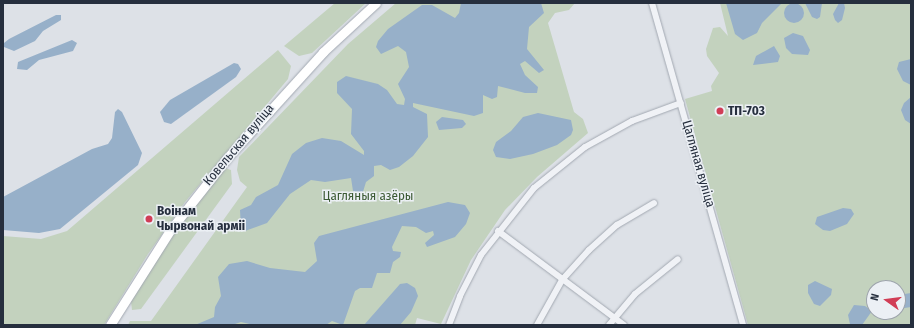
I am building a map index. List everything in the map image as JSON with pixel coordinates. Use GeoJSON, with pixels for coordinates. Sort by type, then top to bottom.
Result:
{"type":"FeatureCollection","features":[{"type":"Feature","properties":{"kind":"highway","name":"Ковельская вуліца"},"geometry":{"type":"LineString","coordinates":[[110,325],[171,229],[227,158],[323,52],[376,3]]}},
{"type":"Feature","properties":{"kind":"street","name":"Цагляная вуліца"},"geometry":{"type":"LineString","coordinates":[[652,3],[681,103],[741,325]]}},
{"type":"Feature","properties":{"kind":"street"},"geometry":{"type":"LineString","coordinates":[[449,325],[471,272],[498,231],[534,188],[585,147],[632,121],[681,103]]}},
{"type":"Feature","properties":{"kind":"street"},"geometry":{"type":"LineString","coordinates":[[537,325],[562,280],[617,225],[654,203]]}},
{"type":"Feature","properties":{"kind":"street"},"geometry":{"type":"LineString","coordinates":[[498,231],[624,325]]}},
{"type":"Feature","properties":{"kind":"street"},"geometry":{"type":"LineString","coordinates":[[609,325],[650,279],[678,259]]}},
{"type":"Feature","properties":{"kind":"green space"},"geometry":{"type":"Polygon","coordinates":[[[335,3],[366,3],[312,53],[299,56],[284,46],[335,3]]]}},
{"type":"Feature","properties":{"kind":"green space","name":"Цагляныя азёры"},"geometry":{"type":"Polygon","coordinates":[[[396,3],[575,3],[569,10],[555,13],[548,23],[574,112],[583,119],[588,133],[537,177],[505,210],[471,260],[441,324],[417,318],[415,325],[128,325],[130,321],[151,321],[247,187],[240,181],[237,170],[239,157],[348,44],[396,3]]]}},
{"type":"Feature","properties":{"kind":"green space"},"geometry":{"type":"Polygon","coordinates":[[[720,3],[911,3],[911,325],[748,325],[685,99],[712,91],[711,86],[719,73],[707,56],[706,49],[713,28],[720,27],[728,36],[720,3]]]}},
{"type":"Feature","properties":{"kind":"green space"},"geometry":{"type":"Polygon","coordinates":[[[278,50],[291,66],[288,79],[185,202],[148,254],[104,325],[3,325],[3,236],[41,239],[67,231],[278,50]]]}},
{"type":"Feature","properties":{"kind":"green space"},"geometry":{"type":"Polygon","coordinates":[[[225,168],[231,170],[232,184],[141,309],[132,310],[131,301],[174,231],[225,168]]]}},
{"type":"Feature","properties":{"kind":"water"},"geometry":{"type":"Polygon","coordinates":[[[461,3],[541,3],[544,13],[529,27],[527,49],[544,70],[539,73],[525,61],[520,64],[525,75],[538,87],[537,93],[525,93],[498,86],[497,97],[492,99],[483,95],[483,113],[474,116],[413,103],[413,107],[427,114],[428,137],[413,156],[399,167],[390,170],[381,165],[374,166],[374,176],[366,182],[362,195],[358,196],[353,191],[351,178],[325,182],[311,180],[290,194],[267,223],[245,231],[241,229],[240,210],[251,205],[256,197],[278,185],[292,154],[306,143],[322,138],[341,141],[364,155],[364,151],[351,134],[352,109],[337,93],[337,82],[346,76],[378,84],[387,90],[397,104],[404,105],[405,99],[398,84],[409,67],[406,52],[398,46],[381,54],[376,47],[378,41],[388,29],[422,5],[432,5],[455,18],[459,13],[461,3]]]}},
{"type":"Feature","properties":{"kind":"water"},"geometry":{"type":"Polygon","coordinates":[[[726,3],[782,3],[762,23],[757,33],[743,40],[735,34],[726,3]]]}},
{"type":"Feature","properties":{"kind":"water"},"geometry":{"type":"Polygon","coordinates":[[[790,3],[798,3],[804,9],[804,17],[798,23],[790,23],[784,17],[784,9],[790,3]]]}},
{"type":"Feature","properties":{"kind":"water"},"geometry":{"type":"Polygon","coordinates":[[[805,3],[822,3],[820,17],[817,19],[812,17],[805,3]]]}},
{"type":"Feature","properties":{"kind":"water"},"geometry":{"type":"Polygon","coordinates":[[[839,3],[844,3],[845,8],[842,20],[838,23],[833,14],[839,3]]]}},
{"type":"Feature","properties":{"kind":"water"},"geometry":{"type":"Polygon","coordinates":[[[56,15],[61,15],[61,20],[43,31],[35,41],[14,51],[4,47],[4,43],[9,39],[56,15]]]}},
{"type":"Feature","properties":{"kind":"water"},"geometry":{"type":"Polygon","coordinates":[[[793,33],[803,36],[810,50],[808,55],[792,54],[786,48],[784,38],[793,33]]]}},
{"type":"Feature","properties":{"kind":"water"},"geometry":{"type":"Polygon","coordinates":[[[72,40],[77,43],[73,51],[39,60],[27,70],[17,69],[18,62],[72,40]]]}},
{"type":"Feature","properties":{"kind":"water"},"geometry":{"type":"Polygon","coordinates":[[[774,46],[780,56],[778,62],[753,65],[756,56],[774,46]]]}},
{"type":"Feature","properties":{"kind":"water"},"geometry":{"type":"Polygon","coordinates":[[[911,59],[911,85],[903,81],[897,69],[899,62],[911,59]]]}},
{"type":"Feature","properties":{"kind":"water"},"geometry":{"type":"Polygon","coordinates":[[[234,63],[238,64],[241,69],[236,77],[171,124],[164,122],[160,112],[170,100],[234,63]]]}},
{"type":"Feature","properties":{"kind":"water"},"geometry":{"type":"Polygon","coordinates":[[[911,97],[911,124],[905,120],[901,110],[904,103],[911,97]]]}},
{"type":"Feature","properties":{"kind":"water"},"geometry":{"type":"Polygon","coordinates":[[[118,109],[122,112],[142,153],[138,165],[60,229],[39,233],[3,230],[3,197],[92,149],[108,144],[112,138],[115,112],[118,109]]]}},
{"type":"Feature","properties":{"kind":"water"},"geometry":{"type":"Polygon","coordinates":[[[538,113],[571,120],[573,130],[571,135],[557,145],[533,154],[510,159],[496,157],[493,150],[496,142],[511,131],[523,117],[538,113]]]}},
{"type":"Feature","properties":{"kind":"water"},"geometry":{"type":"Polygon","coordinates":[[[442,117],[463,120],[466,124],[462,128],[439,130],[436,122],[442,117]]]}},
{"type":"Feature","properties":{"kind":"water"},"geometry":{"type":"Polygon","coordinates":[[[448,202],[465,205],[470,213],[466,224],[455,237],[427,247],[425,243],[434,235],[433,231],[426,233],[416,227],[402,226],[392,247],[393,251],[401,252],[400,257],[393,262],[390,273],[377,273],[372,288],[360,288],[355,291],[343,325],[332,321],[326,325],[254,325],[241,322],[232,325],[195,325],[214,317],[215,307],[221,296],[218,277],[229,264],[247,261],[270,268],[305,272],[317,261],[314,243],[319,236],[448,202]]]}},
{"type":"Feature","properties":{"kind":"water"},"geometry":{"type":"Polygon","coordinates":[[[843,208],[851,209],[854,214],[847,224],[830,231],[823,230],[815,224],[817,217],[843,208]]]}},
{"type":"Feature","properties":{"kind":"water"},"geometry":{"type":"Polygon","coordinates":[[[815,281],[832,289],[831,295],[820,306],[814,304],[808,293],[808,285],[815,281]]]}},
{"type":"Feature","properties":{"kind":"water"},"geometry":{"type":"Polygon","coordinates":[[[407,283],[415,288],[418,296],[411,312],[400,325],[364,325],[400,284],[407,283]]]}},
{"type":"Feature","properties":{"kind":"water"},"geometry":{"type":"Polygon","coordinates":[[[911,293],[911,307],[906,308],[906,294],[911,293]]]}},
{"type":"Feature","properties":{"kind":"water"},"geometry":{"type":"Polygon","coordinates":[[[854,305],[866,307],[866,319],[862,325],[850,324],[848,315],[854,305]]]}},
{"type":"Feature","properties":{"kind":"place","name":"ТП-703"},"geometry":{"type":"Point","coordinates":[720,111]}},
{"type":"Feature","properties":{"kind":"place","name":"Воінам Чырвонай арміі"},"geometry":{"type":"Point","coordinates":[149,219]}}]}
